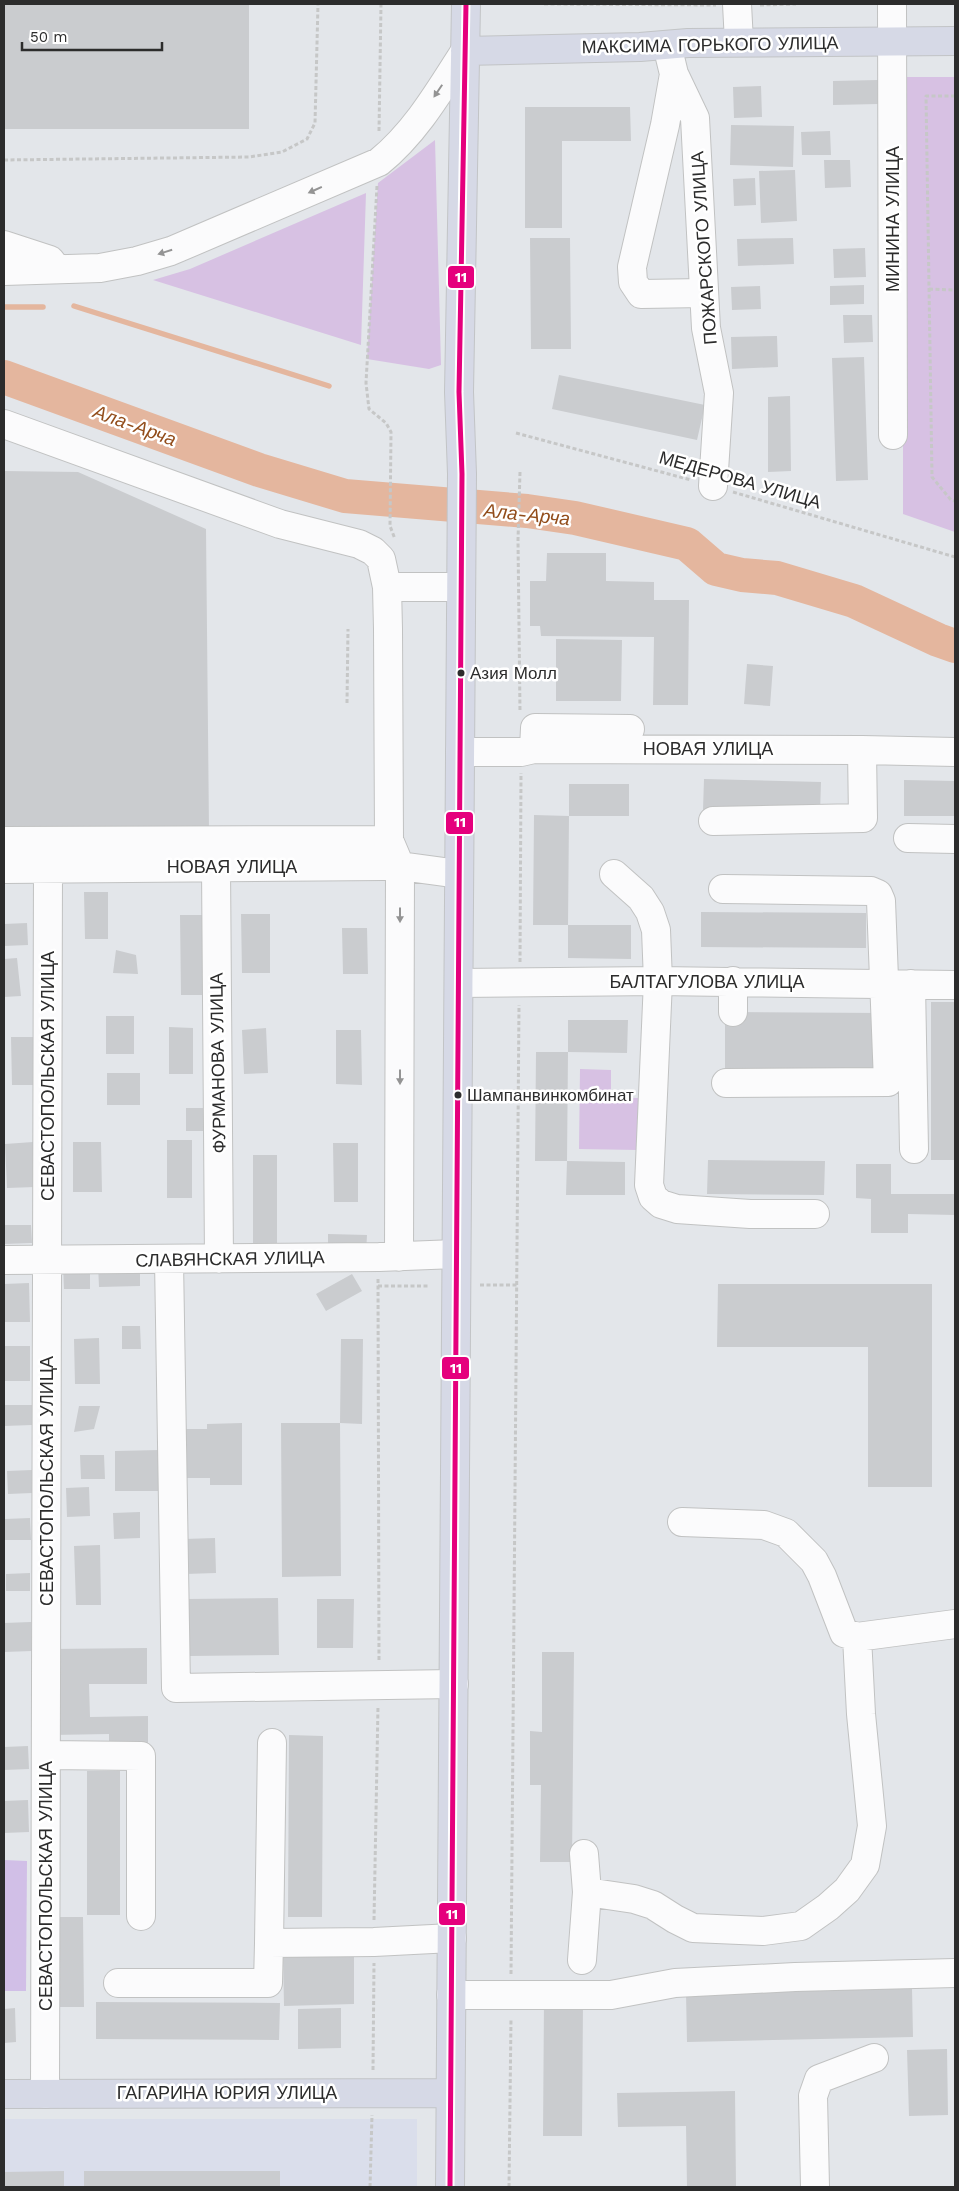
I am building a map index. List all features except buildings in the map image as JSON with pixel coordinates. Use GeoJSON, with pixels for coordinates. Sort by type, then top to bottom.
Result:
{"type":"FeatureCollection","features":[{"type":"Feature","properties":{"kind":"main road"},"geometry":{"type":"LineString","coordinates":[[450,2187],[462,558],[462,474],[458,392],[466,4]]}},
{"type":"Feature","properties":{"kind":"main road","name":"МАКСИМА ГОРЬКОГО УЛИЦА"},"geometry":{"type":"LineString","coordinates":[[465,51],[640,47],[738,42],[955,41]]}},
{"type":"Feature","properties":{"kind":"main road","name":"ГАГАРИНА ЮРИЯ УЛИЦА"},"geometry":{"type":"LineString","coordinates":[[4,2094],[450,2092]]}},
{"type":"Feature","properties":{"kind":"street","name":"МИНИНА УЛИЦА"},"geometry":{"type":"LineString","coordinates":[[892,4],[893,435]]}},
{"type":"Feature","properties":{"kind":"street"},"geometry":{"type":"LineString","coordinates":[[738,5],[738,42]]}},
{"type":"Feature","properties":{"kind":"street","name":"ПОЖАРСКОГО УЛИЦА"},"geometry":{"type":"LineString","coordinates":[[667,45],[674,74],[695,118],[706,328],[719,393],[713,486]]}},
{"type":"Feature","properties":{"kind":"street"},"geometry":{"type":"LineString","coordinates":[[4,271],[100,268],[138,261],[171,251],[379,162],[405,138],[419,121],[465,51]]}},
{"type":"Feature","properties":{"kind":"street"},"geometry":{"type":"LineString","coordinates":[[674,74],[665,125],[632,267],[633,282],[641,294],[704,293]]}},
{"type":"Feature","properties":{"kind":"street"},"geometry":{"type":"LineString","coordinates":[[4,245],[50,260],[58,270]]}},
{"type":"Feature","properties":{"kind":"street"},"geometry":{"type":"LineString","coordinates":[[4,424],[280,524],[359,544],[372,551],[381,559],[387,587],[389,840],[400,866],[399,1257]]}},
{"type":"Feature","properties":{"kind":"street"},"geometry":{"type":"LineString","coordinates":[[387,587],[461,587]]}},
{"type":"Feature","properties":{"kind":"street"},"geometry":{"type":"LineString","coordinates":[[527,750],[534,728],[630,729]]}},
{"type":"Feature","properties":{"kind":"street","name":"НОВАЯ УЛИЦА"},"geometry":{"type":"LineString","coordinates":[[460,752],[527,750],[862,750],[955,752]]}},
{"type":"Feature","properties":{"kind":"street"},"geometry":{"type":"LineString","coordinates":[[713,821],[863,818],[862,750]]}},
{"type":"Feature","properties":{"kind":"street"},"geometry":{"type":"LineString","coordinates":[[908,838],[955,839]]}},
{"type":"Feature","properties":{"kind":"street"},"geometry":{"type":"LineString","coordinates":[[4,841],[389,840]]}},
{"type":"Feature","properties":{"kind":"street","name":"НОВАЯ УЛИЦА"},"geometry":{"type":"LineString","coordinates":[[4,869],[400,866],[459,874]]}},
{"type":"Feature","properties":{"kind":"street","name":"ФУРМАНОВА УЛИЦА"},"geometry":{"type":"LineString","coordinates":[[216,867],[220,1259]]}},
{"type":"Feature","properties":{"kind":"street","name":"СЕВАСТОПОЛЬСКАЯ УЛИЦА"},"geometry":{"type":"LineString","coordinates":[[45,2094],[48,868]]}},
{"type":"Feature","properties":{"kind":"street"},"geometry":{"type":"LineString","coordinates":[[614,874],[641,898],[654,921],[658,980],[649,1185],[652,1197],[661,1204],[676,1208],[750,1214],[815,1214]]}},
{"type":"Feature","properties":{"kind":"street"},"geometry":{"type":"LineString","coordinates":[[723,889],[871,891],[878,894],[898,984],[914,1149]]}},
{"type":"Feature","properties":{"kind":"street","name":"БАЛТАГУЛОВА УЛИЦА"},"geometry":{"type":"LineString","coordinates":[[459,983],[658,980],[955,985]]}},
{"type":"Feature","properties":{"kind":"street"},"geometry":{"type":"LineString","coordinates":[[733,981],[733,1012]]}},
{"type":"Feature","properties":{"kind":"street"},"geometry":{"type":"LineString","coordinates":[[726,1083],[888,1082],[898,984]]}},
{"type":"Feature","properties":{"kind":"street","name":"СЛАВЯНСКАЯ УЛИЦА"},"geometry":{"type":"LineString","coordinates":[[4,1260],[399,1257],[456,1254]]}},
{"type":"Feature","properties":{"kind":"street"},"geometry":{"type":"LineString","coordinates":[[169,1260],[176,1688],[454,1684]]}},
{"type":"Feature","properties":{"kind":"street"},"geometry":{"type":"LineString","coordinates":[[682,1522],[764,1526],[786,1533],[814,1561],[822,1576],[844,1633],[857,1637],[955,1624]]}},
{"type":"Feature","properties":{"kind":"street"},"geometry":{"type":"LineString","coordinates":[[587,1892],[654,1905],[674,1919],[693,1928],[763,1931],[801,1926],[828,1907],[847,1890],[865,1865],[872,1826],[860,1714],[857,1637]]}},
{"type":"Feature","properties":{"kind":"street"},"geometry":{"type":"LineString","coordinates":[[118,1983],[268,1983],[272,1743]]}},
{"type":"Feature","properties":{"kind":"street"},"geometry":{"type":"LineString","coordinates":[[46,1756],[141,1756],[141,1916]]}},
{"type":"Feature","properties":{"kind":"street"},"geometry":{"type":"LineString","coordinates":[[582,1960],[587,1892],[584,1854]]}},
{"type":"Feature","properties":{"kind":"street"},"geometry":{"type":"LineString","coordinates":[[269,1943],[374,1942],[452,1938]]}},
{"type":"Feature","properties":{"kind":"street"},"geometry":{"type":"LineString","coordinates":[[451,1996],[574,1994],[611,1996],[675,1983],[795,1977],[955,1973]]}},
{"type":"Feature","properties":{"kind":"street"},"geometry":{"type":"LineString","coordinates":[[815,2187],[812,2096],[819,2079],[874,2058]]}},
{"type":"Feature","properties":{"kind":"path"},"geometry":{"type":"LineString","coordinates":[[4,160],[248,157],[282,152],[307,139],[316,123],[318,4]]}},
{"type":"Feature","properties":{"kind":"path"},"geometry":{"type":"LineString","coordinates":[[379,139],[381,4]]}},
{"type":"Feature","properties":{"kind":"path"},"geometry":{"type":"LineString","coordinates":[[544,4],[796,4]]}},
{"type":"Feature","properties":{"kind":"path"},"geometry":{"type":"LineString","coordinates":[[955,96],[926,96],[932,477],[951,500],[955,501]]}},
{"type":"Feature","properties":{"kind":"path"},"geometry":{"type":"LineString","coordinates":[[378,183],[366,383],[369,409],[386,423],[391,432],[390,526]]}},
{"type":"Feature","properties":{"kind":"path"},"geometry":{"type":"LineString","coordinates":[[929,289],[955,290]]}},
{"type":"Feature","properties":{"kind":"path","name":"МЕДЕРОВА УЛИЦА"},"geometry":{"type":"LineString","coordinates":[[516,433],[713,486],[955,557]]}},
{"type":"Feature","properties":{"kind":"path"},"geometry":{"type":"LineString","coordinates":[[520,472],[518,540],[520,713]]}},
{"type":"Feature","properties":{"kind":"path"},"geometry":{"type":"LineString","coordinates":[[347,703],[348,629]]}},
{"type":"Feature","properties":{"kind":"path"},"geometry":{"type":"LineString","coordinates":[[510,2187],[520,982],[527,750]]}},
{"type":"Feature","properties":{"kind":"path"},"geometry":{"type":"LineString","coordinates":[[480,1285],[517,1285]]}},
{"type":"Feature","properties":{"kind":"path"},"geometry":{"type":"LineString","coordinates":[[378,1286],[429,1286]]}},
{"type":"Feature","properties":{"kind":"path"},"geometry":{"type":"LineString","coordinates":[[370,2187],[372,2113]]}},
{"type":"Feature","properties":{"kind":"shaded area"},"geometry":{"type":"Polygon","coordinates":[[[903,77],[955,77],[955,532],[903,514],[903,77]]]}},
{"type":"Feature","properties":{"kind":"shaded area"},"geometry":{"type":"Polygon","coordinates":[[[435,140],[441,365],[429,369],[367,359],[378,183],[435,140]]]}},
{"type":"Feature","properties":{"kind":"shaded area"},"geometry":{"type":"Polygon","coordinates":[[[366,193],[361,345],[153,280],[190,269],[366,193]]]}},
{"type":"Feature","properties":{"kind":"shaded area"},"geometry":{"type":"Polygon","coordinates":[[[580,1069],[611,1070],[611,1097],[638,1098],[638,1150],[579,1149],[580,1069]]]}},
{"type":"Feature","properties":{"kind":"shaded area"},"geometry":{"type":"Polygon","coordinates":[[[4,1860],[27,1861],[26,1991],[4,1991],[4,1860]]]}},
{"type":"Feature","properties":{"kind":"shaded area"},"geometry":{"type":"Polygon","coordinates":[[[4,2119],[417,2119],[417,2187],[4,2187],[4,2119]]]}},
{"type":"Feature","properties":{"kind":"waterway"},"geometry":{"type":"LineString","coordinates":[[74,306],[329,386]]}},
{"type":"Feature","properties":{"kind":"waterway"},"geometry":{"type":"LineString","coordinates":[[4,307],[43,307]]}},
{"type":"Feature","properties":{"kind":"waterway","name":"Ала-Арча"},"geometry":{"type":"LineString","coordinates":[[4,377],[259,470],[345,496],[527,511],[575,518],[687,544],[716,569],[742,575],[777,578],[854,601],[955,646]]}},
{"type":"Feature","properties":{"kind":"transit line","name":"11"},"geometry":{"type":"LineString","coordinates":[[450,2187],[462,474],[459,392],[466,4]]}},
{"type":"Feature","properties":{"kind":"place","name":"Азия Молл"},"geometry":{"type":"Point","coordinates":[461,673]}},
{"type":"Feature","properties":{"kind":"place","name":"Шампанвинкомбинат"},"geometry":{"type":"Point","coordinates":[458,1095]}}]}
